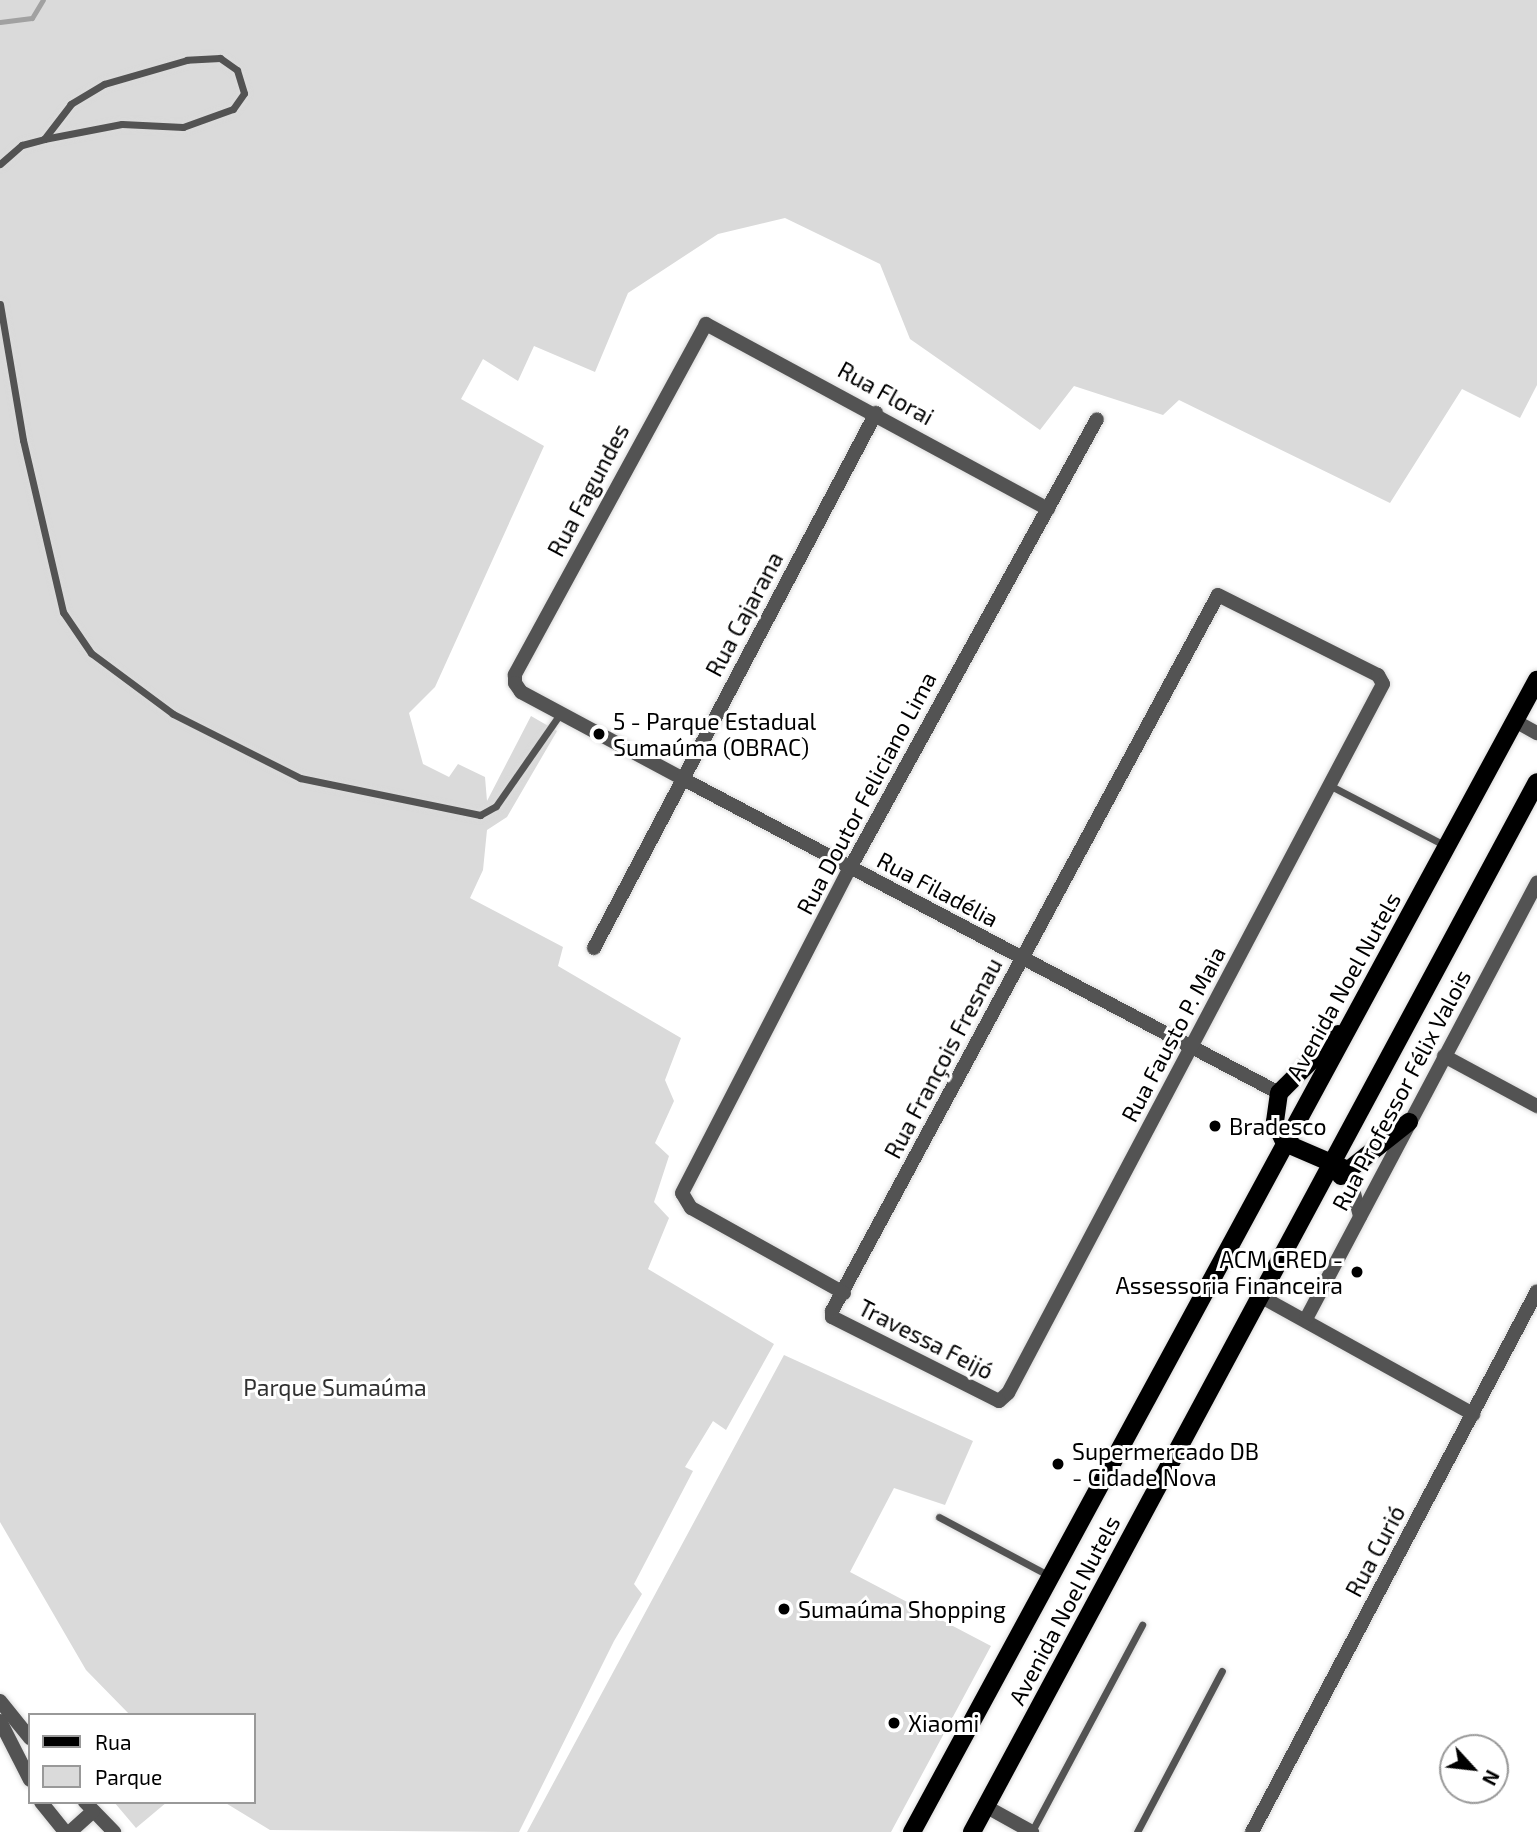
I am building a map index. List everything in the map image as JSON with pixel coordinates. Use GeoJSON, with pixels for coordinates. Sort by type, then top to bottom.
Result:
{"type":"FeatureCollection","features":[{"type":"Feature","properties":{"kind":"main road","name":"Avenida Noel Nutels"},"geometry":{"type":"LineString","coordinates":[[912,1832],[1537,680]]}},
{"type":"Feature","properties":{"kind":"main road","name":"Avenida Noel Nutels"},"geometry":{"type":"LineString","coordinates":[[978,1830],[985,1807],[1313,1197],[1341,1166],[1537,782]]}},
{"type":"Feature","properties":{"kind":"main road"},"geometry":{"type":"LineString","coordinates":[[1352,1019],[1279,1093],[1275,1122],[1285,1143],[1308,1156],[1341,1166],[1409,1122]]}},
{"type":"Feature","properties":{"kind":"street","name":"Rua Florai"},"geometry":{"type":"LineString","coordinates":[[702,327],[711,325],[1048,509]]}},
{"type":"Feature","properties":{"kind":"street","name":"Rua Fagundes"},"geometry":{"type":"LineString","coordinates":[[515,675],[702,327]]}},
{"type":"Feature","properties":{"kind":"street","name":"Rua Cajarana"},"geometry":{"type":"LineString","coordinates":[[594,948],[876,413]]}},
{"type":"Feature","properties":{"kind":"street","name":"Rua Doutor Feliciano Lima"},"geometry":{"type":"LineString","coordinates":[[844,1293],[691,1208],[682,1193],[850,868],[1097,419]]}},
{"type":"Feature","properties":{"kind":"street","name":"Rua Fausto P. Maia"},"geometry":{"type":"LineString","coordinates":[[999,1401],[1008,1393],[1383,684],[1378,675],[1222,596],[1215,597]]}},
{"type":"Feature","properties":{"kind":"street","name":"Rua François Fresnau"},"geometry":{"type":"LineString","coordinates":[[832,1317],[1215,597]]}},
{"type":"Feature","properties":{"kind":"street","name":"Rua Filadélia"},"geometry":{"type":"LineString","coordinates":[[515,675],[521,691],[560,713],[1190,1050],[1279,1093]]}},
{"type":"Feature","properties":{"kind":"street"},"geometry":{"type":"LineString","coordinates":[[1515,721],[1537,733]]}},
{"type":"Feature","properties":{"kind":"street","name":"Rua Professor Félix Valois"},"geometry":{"type":"LineString","coordinates":[[1306,1319],[1537,882]]}},
{"type":"Feature","properties":{"kind":"street"},"geometry":{"type":"LineString","coordinates":[[1444,1056],[1537,1106]]}},
{"type":"Feature","properties":{"kind":"street"},"geometry":{"type":"LineString","coordinates":[[1341,1166],[1360,1216]]}},
{"type":"Feature","properties":{"kind":"street","name":"Rua Curió"},"geometry":{"type":"LineString","coordinates":[[1252,1832],[1537,1291]]}},
{"type":"Feature","properties":{"kind":"street"},"geometry":{"type":"LineString","coordinates":[[1260,1296],[1306,1319],[1473,1414]]}},
{"type":"Feature","properties":{"kind":"street","name":"Travessa Feijó"},"geometry":{"type":"LineString","coordinates":[[832,1317],[999,1401]]}},
{"type":"Feature","properties":{"kind":"street"},"geometry":{"type":"LineString","coordinates":[[0,1701],[28,1736]]}},
{"type":"Feature","properties":{"kind":"street"},"geometry":{"type":"LineString","coordinates":[[0,1721],[28,1776]]}},
{"type":"Feature","properties":{"kind":"street"},"geometry":{"type":"LineString","coordinates":[[43,1804],[65,1832]]}},
{"type":"Feature","properties":{"kind":"street"},"geometry":{"type":"LineString","coordinates":[[70,1832],[89,1807],[114,1832]]}},
{"type":"Feature","properties":{"kind":"street"},"geometry":{"type":"LineString","coordinates":[[985,1807],[1032,1832]]}},
{"type":"Feature","properties":{"kind":"lane"},"geometry":{"type":"LineString","coordinates":[[0,164],[22,145],[44,139],[121,124],[183,127],[233,109],[244,93],[237,70],[220,58],[187,60],[104,84],[71,104],[44,139]]}},
{"type":"Feature","properties":{"kind":"lane"},"geometry":{"type":"LineString","coordinates":[[0,304],[23,440],[63,612],[91,653],[173,714],[300,778],[480,815],[496,806],[560,713]]}},
{"type":"Feature","properties":{"kind":"lane"},"geometry":{"type":"LineString","coordinates":[[1329,785],[1446,846]]}},
{"type":"Feature","properties":{"kind":"lane"},"geometry":{"type":"LineString","coordinates":[[939,1517],[1051,1576]]}},
{"type":"Feature","properties":{"kind":"lane"},"geometry":{"type":"LineString","coordinates":[[1032,1832],[1142,1625]]}},
{"type":"Feature","properties":{"kind":"lane"},"geometry":{"type":"LineString","coordinates":[[1137,1832],[1222,1671]]}},
{"type":"Feature","properties":{"kind":"green space","name":"Parque Sumaúma"},"geometry":{"type":"Polygon","coordinates":[[[0,0],[1537,0],[1537,385],[1520,418],[1462,389],[1390,503],[1179,400],[1163,415],[1074,386],[1040,430],[910,339],[880,264],[785,218],[718,234],[628,293],[595,372],[534,346],[518,381],[483,359],[461,399],[544,446],[435,687],[409,713],[423,764],[449,777],[458,764],[485,777],[487,801],[531,716],[557,731],[507,817],[487,830],[483,870],[470,898],[563,947],[558,966],[681,1038],[665,1080],[674,1101],[655,1143],[669,1156],[654,1202],[669,1218],[648,1269],[774,1344],[726,1430],[713,1421],[685,1467],[693,1471],[634,1584],[642,1594],[614,1641],[519,1832],[270,1830],[227,1804],[256,1804],[256,1713],[128,1713],[86,1670],[0,1522],[0,0]]]}},
{"type":"Feature","properties":{"kind":"green space","name":"Sumaúma Shopping"},"geometry":{"type":"Polygon","coordinates":[[[784,1355],[973,1441],[945,1505],[894,1488],[850,1572],[991,1646],[891,1832],[527,1832],[784,1355]]]}},
{"type":"Feature","properties":{"kind":"green space"},"geometry":{"type":"Polygon","coordinates":[[[116,1804],[165,1804],[136,1828],[116,1804]]]}},
{"type":"Feature","properties":{"kind":"waterway"},"geometry":{"type":"LineString","coordinates":[[0,22],[32,18],[43,0]]}},
{"type":"Feature","properties":{"kind":"place","name":"5 - Parque Estadual Sumaúma (OBRAC)"},"geometry":{"type":"Point","coordinates":[599,734]}},
{"type":"Feature","properties":{"kind":"place","name":"Bradesco"},"geometry":{"type":"Point","coordinates":[1215,1126]}},
{"type":"Feature","properties":{"kind":"place","name":"ACM CRED - Assessoria Financeira"},"geometry":{"type":"Point","coordinates":[1357,1272]}},
{"type":"Feature","properties":{"kind":"place","name":"Supermercado DB - Cidade Nova"},"geometry":{"type":"Point","coordinates":[1058,1464]}},
{"type":"Feature","properties":{"kind":"place","name":"Sumaúma Shopping"},"geometry":{"type":"Point","coordinates":[784,1609]}},
{"type":"Feature","properties":{"kind":"place","name":"Xiaomi"},"geometry":{"type":"Point","coordinates":[894,1723]}}]}
